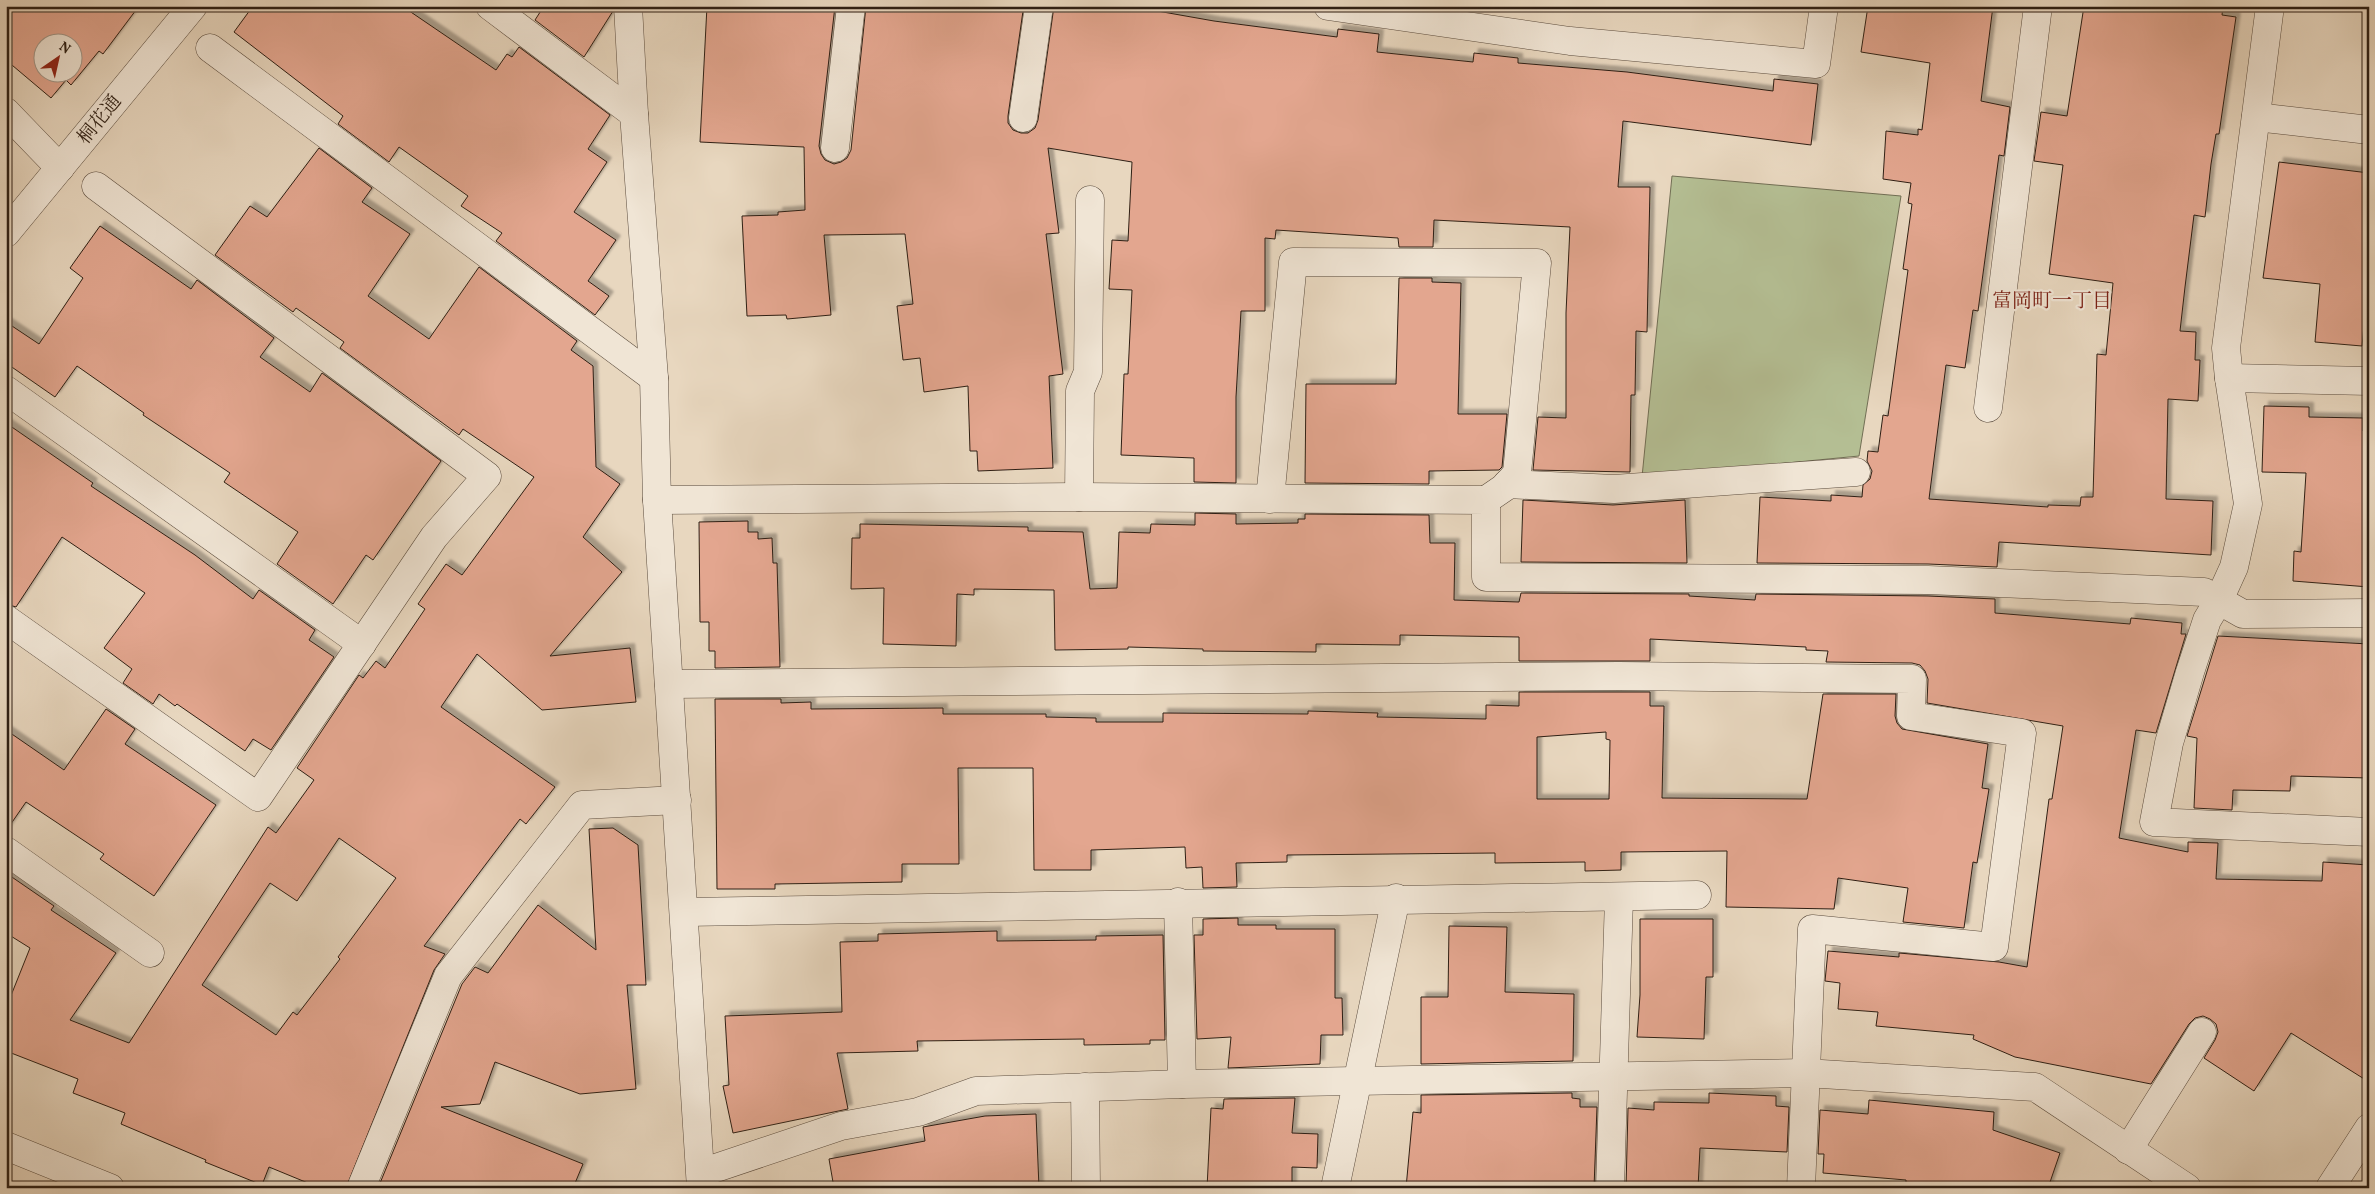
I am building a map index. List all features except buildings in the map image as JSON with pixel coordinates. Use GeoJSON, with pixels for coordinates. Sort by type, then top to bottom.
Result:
{"type":"FeatureCollection","features":[{"type":"Feature","properties":{"kind":"street"},"geometry":{"type":"LineString","coordinates":[[490,6],[634,114]]}},
{"type":"Feature","properties":{"kind":"street"},"geometry":{"type":"LineString","coordinates":[[628,6],[634,114],[654,378],[657,500],[701,1180],[841,1126],[918,1112],[976,1090],[1182,1084],[1357,1082],[1615,1074],[1805,1073],[2035,1087],[2188,1188]]}},
{"type":"Feature","properties":{"kind":"street"},"geometry":{"type":"LineString","coordinates":[[835,148],[851,6]]}},
{"type":"Feature","properties":{"kind":"street"},"geometry":{"type":"LineString","coordinates":[[1023,118],[1039,6]]}},
{"type":"Feature","properties":{"kind":"street"},"geometry":{"type":"LineString","coordinates":[[1328,6],[1570,41],[1816,64],[1824,6]]}},
{"type":"Feature","properties":{"kind":"street"},"geometry":{"type":"LineString","coordinates":[[1988,408],[2038,6]]}},
{"type":"Feature","properties":{"kind":"street"},"geometry":{"type":"LineString","coordinates":[[2270,6],[2226,348],[2248,504],[2234,568],[2207,620],[2169,743],[2154,822],[2369,832]]}},
{"type":"Feature","properties":{"kind":"street","name":"桐花通"},"geometry":{"type":"LineString","coordinates":[[6,233],[190,7]]}},
{"type":"Feature","properties":{"kind":"street"},"geometry":{"type":"LineString","coordinates":[[210,48],[654,378]]}},
{"type":"Feature","properties":{"kind":"street"},"geometry":{"type":"LineString","coordinates":[[6,112],[60,168]]}},
{"type":"Feature","properties":{"kind":"street"},"geometry":{"type":"LineString","coordinates":[[2256,117],[2369,130]]}},
{"type":"Feature","properties":{"kind":"street"},"geometry":{"type":"LineString","coordinates":[[6,619],[258,797],[434,537],[487,476],[96,186]]}},
{"type":"Feature","properties":{"kind":"street"},"geometry":{"type":"LineString","coordinates":[[1078,497],[1080,391],[1088,372],[1090,200]]}},
{"type":"Feature","properties":{"kind":"street"},"geometry":{"type":"LineString","coordinates":[[657,500],[1078,497],[1486,500],[1508,484],[1517,473],[1537,263],[1293,262],[1270,498]]}},
{"type":"Feature","properties":{"kind":"street"},"geometry":{"type":"LineString","coordinates":[[2229,378],[2369,381]]}},
{"type":"Feature","properties":{"kind":"street"},"geometry":{"type":"LineString","coordinates":[[6,390],[362,644]]}},
{"type":"Feature","properties":{"kind":"street"},"geometry":{"type":"LineString","coordinates":[[1508,484],[1614,488],[1856,472]]}},
{"type":"Feature","properties":{"kind":"street"},"geometry":{"type":"LineString","coordinates":[[1486,500],[1486,577],[1928,580],[2204,592],[2243,614],[2369,613]]}},
{"type":"Feature","properties":{"kind":"street"},"geometry":{"type":"LineString","coordinates":[[669,684],[1619,676],[1912,679],[1912,716],[2022,733],[1994,947],[1812,929],[1801,1188]]}},
{"type":"Feature","properties":{"kind":"street"},"geometry":{"type":"LineString","coordinates":[[361,1188],[448,976],[582,805],[677,800]]}},
{"type":"Feature","properties":{"kind":"street"},"geometry":{"type":"LineString","coordinates":[[6,851],[150,953]]}},
{"type":"Feature","properties":{"kind":"street"},"geometry":{"type":"LineString","coordinates":[[684,912],[1396,898],[1618,898],[1697,895]]}},
{"type":"Feature","properties":{"kind":"street"},"geometry":{"type":"LineString","coordinates":[[1335,1188],[1396,898]]}},
{"type":"Feature","properties":{"kind":"street"},"geometry":{"type":"LineString","coordinates":[[1610,1188],[1615,1074],[1618,898]]}},
{"type":"Feature","properties":{"kind":"street"},"geometry":{"type":"LineString","coordinates":[[1178,902],[1182,1084]]}},
{"type":"Feature","properties":{"kind":"street"},"geometry":{"type":"LineString","coordinates":[[2128,1150],[2202,1032]]}},
{"type":"Feature","properties":{"kind":"street"},"geometry":{"type":"LineString","coordinates":[[1085,1087],[1086,1188]]}},
{"type":"Feature","properties":{"kind":"street"},"geometry":{"type":"LineString","coordinates":[[2330,1188],[2369,1128]]}},
{"type":"Feature","properties":{"kind":"street"},"geometry":{"type":"LineString","coordinates":[[6,1146],[110,1188]]}},
{"type":"Feature","properties":{"kind":"green space"},"geometry":{"type":"Polygon","coordinates":[[[1672,176],[1901,196],[1859,456],[1642,477],[1672,176]]]}},
{"type":"Feature","properties":{"kind":"district","name":"富岡町一丁目"},"geometry":{"type":"Point","coordinates":[2052,302]}}]}
